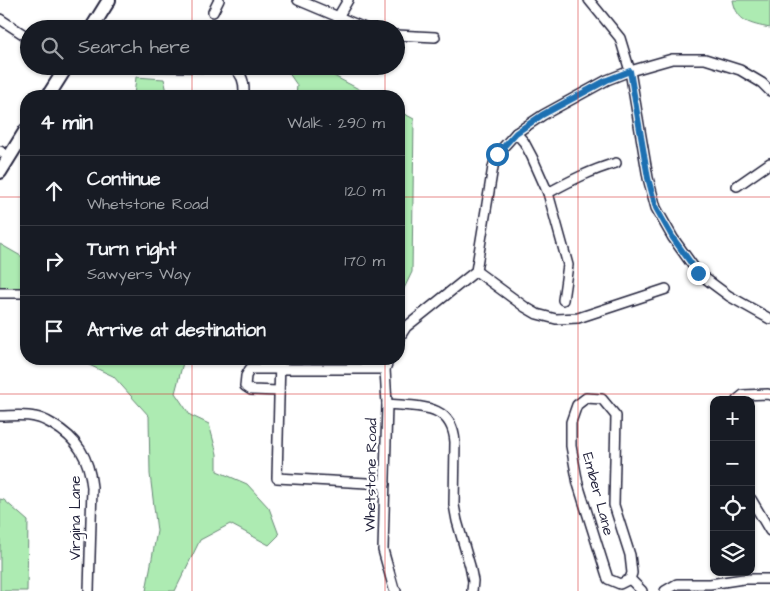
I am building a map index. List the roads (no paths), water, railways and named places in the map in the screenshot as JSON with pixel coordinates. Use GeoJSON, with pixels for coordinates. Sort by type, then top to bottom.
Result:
{"type":"FeatureCollection","features":[{"type":"Feature","properties":{"kind":"main road"},"geometry":{"type":"LineString","coordinates":[[97,20],[109,0]]}},
{"type":"Feature","properties":{"kind":"main road"},"geometry":{"type":"LineString","coordinates":[[52,90],[61,75]]}},
{"type":"Feature","properties":{"kind":"main road"},"geometry":{"type":"LineString","coordinates":[[0,172],[5,154],[20,137]]}},
{"type":"Feature","properties":{"kind":"street"},"geometry":{"type":"LineString","coordinates":[[213,12],[219,0]]}},
{"type":"Feature","properties":{"kind":"street"},"geometry":{"type":"LineString","coordinates":[[298,0],[345,20]]}},
{"type":"Feature","properties":{"kind":"street"},"geometry":{"type":"LineString","coordinates":[[338,17],[348,0]]}},
{"type":"Feature","properties":{"kind":"street"},"geometry":{"type":"LineString","coordinates":[[589,0],[620,38],[630,71],[648,178],[656,208],[673,238],[698,273],[729,296],[770,319]]}},
{"type":"Feature","properties":{"kind":"street"},"geometry":{"type":"LineString","coordinates":[[0,19],[20,32]]}},
{"type":"Feature","properties":{"kind":"street"},"geometry":{"type":"LineString","coordinates":[[405,36],[434,38]]}},
{"type":"Feature","properties":{"kind":"street"},"geometry":{"type":"LineString","coordinates":[[405,329],[476,271],[493,167],[497,154],[516,133],[542,115],[607,80],[672,59],[705,59],[740,70],[762,83],[770,91]]}},
{"type":"Feature","properties":{"kind":"street"},"geometry":{"type":"LineString","coordinates":[[241,75],[244,82],[244,90]]}},
{"type":"Feature","properties":{"kind":"street"},"geometry":{"type":"LineString","coordinates":[[516,133],[524,142],[548,193],[568,265],[562,300]]}},
{"type":"Feature","properties":{"kind":"street"},"geometry":{"type":"LineString","coordinates":[[548,193],[597,168],[616,163]]}},
{"type":"Feature","properties":{"kind":"street"},"geometry":{"type":"LineString","coordinates":[[737,186],[770,163]]}},
{"type":"Feature","properties":{"kind":"street"},"geometry":{"type":"LineString","coordinates":[[476,271],[531,310],[544,317],[556,319],[578,318],[666,289]]}},
{"type":"Feature","properties":{"kind":"street"},"geometry":{"type":"LineString","coordinates":[[0,293],[20,293]]}},
{"type":"Feature","properties":{"kind":"street"},"geometry":{"type":"LineString","coordinates":[[279,365],[277,478],[385,484]]}},
{"type":"Feature","properties":{"kind":"street","name":"Whetstone Road"},"geometry":{"type":"LineString","coordinates":[[387,365],[385,369],[387,404],[383,550],[394,590]]}},
{"type":"Feature","properties":{"kind":"street"},"geometry":{"type":"LineString","coordinates":[[279,391],[251,390],[245,386],[246,376],[250,369],[385,369]]}},
{"type":"Feature","properties":{"kind":"street"},"geometry":{"type":"LineString","coordinates":[[742,396],[770,395]]}},
{"type":"Feature","properties":{"kind":"street","name":"Ember Lane"},"geometry":{"type":"LineString","coordinates":[[586,398],[602,399],[616,416],[614,505],[630,555],[632,573],[630,579],[623,587],[608,579],[578,484],[571,446],[571,422],[576,405],[586,398]]}},
{"type":"Feature","properties":{"kind":"street"},"geometry":{"type":"LineString","coordinates":[[387,404],[433,409],[440,413],[451,426],[455,442],[454,506],[470,566],[473,581],[472,591]]}},
{"type":"Feature","properties":{"kind":"street","name":"Virgina Lane"},"geometry":{"type":"LineString","coordinates":[[0,416],[34,416],[44,420],[65,433],[84,456],[91,476],[92,487],[89,591]]}},
{"type":"Feature","properties":{"kind":"street"},"geometry":{"type":"LineString","coordinates":[[755,506],[770,531]]}},
{"type":"Feature","properties":{"kind":"street"},"geometry":{"type":"LineString","coordinates":[[630,579],[642,591]]}},
{"type":"Feature","properties":{"kind":"street"},"geometry":{"type":"LineString","coordinates":[[665,591],[678,584],[710,584],[743,579],[770,579]]}}]}
